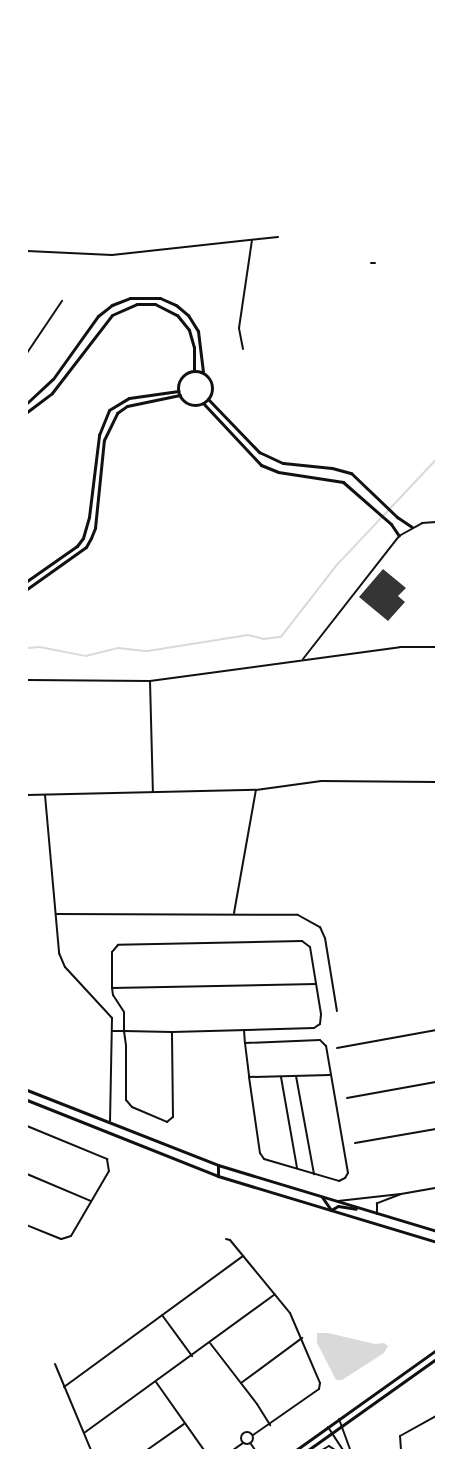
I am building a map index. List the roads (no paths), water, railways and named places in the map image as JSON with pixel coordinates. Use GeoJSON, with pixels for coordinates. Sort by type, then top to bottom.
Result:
{"type":"FeatureCollection","features":[{"type":"Feature","properties":{"kind":"street"},"geometry":{"type":"LineString","coordinates":[[27,251],[112,255],[278,237]]}},
{"type":"Feature","properties":{"kind":"street"},"geometry":{"type":"LineString","coordinates":[[243,349],[239,328],[252,240]]}},
{"type":"Feature","properties":{"kind":"street"},"geometry":{"type":"LineString","coordinates":[[27,403],[53,379],[98,316],[112,305],[130,298],[160,298],[188,315],[198,331],[203,372],[212,384],[208,399],[203,403],[189,404],[179,393]]}},
{"type":"Feature","properties":{"kind":"street"},"geometry":{"type":"LineString","coordinates":[[27,353],[62,301]]}},
{"type":"Feature","properties":{"kind":"street"},"geometry":{"type":"LineString","coordinates":[[27,412],[52,393],[112,315],[137,303],[155,304],[177,315],[189,330],[194,347],[194,371]]}},
{"type":"Feature","properties":{"kind":"street"},"geometry":{"type":"LineString","coordinates":[[179,393],[184,375],[194,371],[203,372]]}},
{"type":"Feature","properties":{"kind":"street"},"geometry":{"type":"LineString","coordinates":[[27,581],[77,546],[83,537],[89,517],[99,435],[109,410],[129,398],[179,393]]}},
{"type":"Feature","properties":{"kind":"street"},"geometry":{"type":"LineString","coordinates":[[27,589],[86,547],[91,538],[104,440],[117,413],[127,406],[179,393]]}},
{"type":"Feature","properties":{"kind":"street"},"geometry":{"type":"LineString","coordinates":[[208,399],[259,452],[269,458],[351,472],[397,517],[412,527]]}},
{"type":"Feature","properties":{"kind":"street"},"geometry":{"type":"LineString","coordinates":[[203,403],[261,465],[278,472],[343,482],[391,524],[399,536]]}},
{"type":"Feature","properties":{"kind":"street"},"geometry":{"type":"LineString","coordinates":[[303,659],[370,569],[399,536],[412,527],[436,522]]}},
{"type":"Feature","properties":{"kind":"street"},"geometry":{"type":"LineString","coordinates":[[27,680],[150,681],[400,647],[436,647]]}},
{"type":"Feature","properties":{"kind":"street"},"geometry":{"type":"LineString","coordinates":[[150,681],[153,793]]}},
{"type":"Feature","properties":{"kind":"street"},"geometry":{"type":"LineString","coordinates":[[27,795],[256,790],[321,781],[436,782]]}},
{"type":"Feature","properties":{"kind":"street"},"geometry":{"type":"LineString","coordinates":[[234,913],[256,790]]}},
{"type":"Feature","properties":{"kind":"street"},"geometry":{"type":"LineString","coordinates":[[45,795],[59,953],[66,967],[112,1018],[110,1123]]}},
{"type":"Feature","properties":{"kind":"street"},"geometry":{"type":"LineString","coordinates":[[56,914],[298,915],[320,927],[325,938],[337,1011]]}},
{"type":"Feature","properties":{"kind":"street"},"geometry":{"type":"LineString","coordinates":[[112,1031],[124,1031],[172,1032],[315,1028],[320,1024],[321,1014],[310,947],[302,941],[118,945],[112,952],[112,988],[113,995],[124,1012],[124,1031],[126,1100],[132,1107],[167,1122],[172,1117],[172,1032]]}},
{"type":"Feature","properties":{"kind":"street"},"geometry":{"type":"LineString","coordinates":[[112,988],[316,984]]}},
{"type":"Feature","properties":{"kind":"street"},"geometry":{"type":"LineString","coordinates":[[244,1030],[245,1043],[249,1077],[260,1153],[264,1159],[339,1181],[348,1173],[326,1046],[320,1040],[245,1043]]}},
{"type":"Feature","properties":{"kind":"street"},"geometry":{"type":"LineString","coordinates":[[337,1048],[436,1030]]}},
{"type":"Feature","properties":{"kind":"street"},"geometry":{"type":"LineString","coordinates":[[296,1076],[314,1173]]}},
{"type":"Feature","properties":{"kind":"street"},"geometry":{"type":"LineString","coordinates":[[249,1077],[331,1076]]}},
{"type":"Feature","properties":{"kind":"street"},"geometry":{"type":"LineString","coordinates":[[281,1077],[298,1169]]}},
{"type":"Feature","properties":{"kind":"street"},"geometry":{"type":"LineString","coordinates":[[348,1098],[436,1082]]}},
{"type":"Feature","properties":{"kind":"street"},"geometry":{"type":"LineString","coordinates":[[27,1090],[218,1165],[436,1231]]}},
{"type":"Feature","properties":{"kind":"street"},"geometry":{"type":"LineString","coordinates":[[27,1100],[218,1176],[436,1242]]}},
{"type":"Feature","properties":{"kind":"street"},"geometry":{"type":"LineString","coordinates":[[27,1126],[107,1159],[108,1172],[71,1236],[61,1239],[27,1225]]}},
{"type":"Feature","properties":{"kind":"street"},"geometry":{"type":"LineString","coordinates":[[355,1143],[436,1130]]}},
{"type":"Feature","properties":{"kind":"street"},"geometry":{"type":"LineString","coordinates":[[218,1165],[218,1176]]}},
{"type":"Feature","properties":{"kind":"street"},"geometry":{"type":"LineString","coordinates":[[27,1174],[91,1201]]}},
{"type":"Feature","properties":{"kind":"street"},"geometry":{"type":"LineString","coordinates":[[335,1201],[436,1188]]}},
{"type":"Feature","properties":{"kind":"street"},"geometry":{"type":"LineString","coordinates":[[377,1214],[377,1203],[401,1194]]}},
{"type":"Feature","properties":{"kind":"street"},"geometry":{"type":"LineString","coordinates":[[322,1197],[331,1210]]}},
{"type":"Feature","properties":{"kind":"street"},"geometry":{"type":"LineString","coordinates":[[331,1210],[338,1206],[367,1210]]}},
{"type":"Feature","properties":{"kind":"street"},"geometry":{"type":"LineString","coordinates":[[226,1239],[230,1240],[290,1313],[320,1383],[319,1389],[253,1436],[251,1444],[255,1450]]}},
{"type":"Feature","properties":{"kind":"street"},"geometry":{"type":"LineString","coordinates":[[64,1387],[243,1256]]}},
{"type":"Feature","properties":{"kind":"street"},"geometry":{"type":"LineString","coordinates":[[84,1433],[275,1294]]}},
{"type":"Feature","properties":{"kind":"street"},"geometry":{"type":"LineString","coordinates":[[162,1315],[192,1356]]}},
{"type":"Feature","properties":{"kind":"street"},"geometry":{"type":"LineString","coordinates":[[241,1383],[302,1338]]}},
{"type":"Feature","properties":{"kind":"street"},"geometry":{"type":"LineString","coordinates":[[210,1343],[270,1425]]}},
{"type":"Feature","properties":{"kind":"street"},"geometry":{"type":"LineString","coordinates":[[296,1450],[436,1350]]}},
{"type":"Feature","properties":{"kind":"street"},"geometry":{"type":"LineString","coordinates":[[308,1450],[436,1359]]}},
{"type":"Feature","properties":{"kind":"street"},"geometry":{"type":"LineString","coordinates":[[55,1364],[91,1450]]}},
{"type":"Feature","properties":{"kind":"street"},"geometry":{"type":"LineString","coordinates":[[156,1382],[204,1450]]}},
{"type":"Feature","properties":{"kind":"street"},"geometry":{"type":"LineString","coordinates":[[401,1450],[400,1436],[436,1416]]}},
{"type":"Feature","properties":{"kind":"street"},"geometry":{"type":"LineString","coordinates":[[339,1419],[350,1450]]}},
{"type":"Feature","properties":{"kind":"street"},"geometry":{"type":"LineString","coordinates":[[147,1450],[184,1424]]}},
{"type":"Feature","properties":{"kind":"street"},"geometry":{"type":"LineString","coordinates":[[328,1427],[343,1450]]}},
{"type":"Feature","properties":{"kind":"street"},"geometry":{"type":"LineString","coordinates":[[243,1443],[243,1434],[249,1432],[253,1436]]}},
{"type":"Feature","properties":{"kind":"street"},"geometry":{"type":"LineString","coordinates":[[233,1450],[243,1443],[251,1444]]}},
{"type":"Feature","properties":{"kind":"street"},"geometry":{"type":"LineString","coordinates":[[322,1450],[330,1446],[335,1450]]}},
{"type":"Feature","properties":{"kind":"waterway"},"geometry":{"type":"LineString","coordinates":[[27,648],[40,647],[86,656],[118,648],[148,651],[248,635],[264,639],[281,637],[336,566],[436,460]]}}]}
